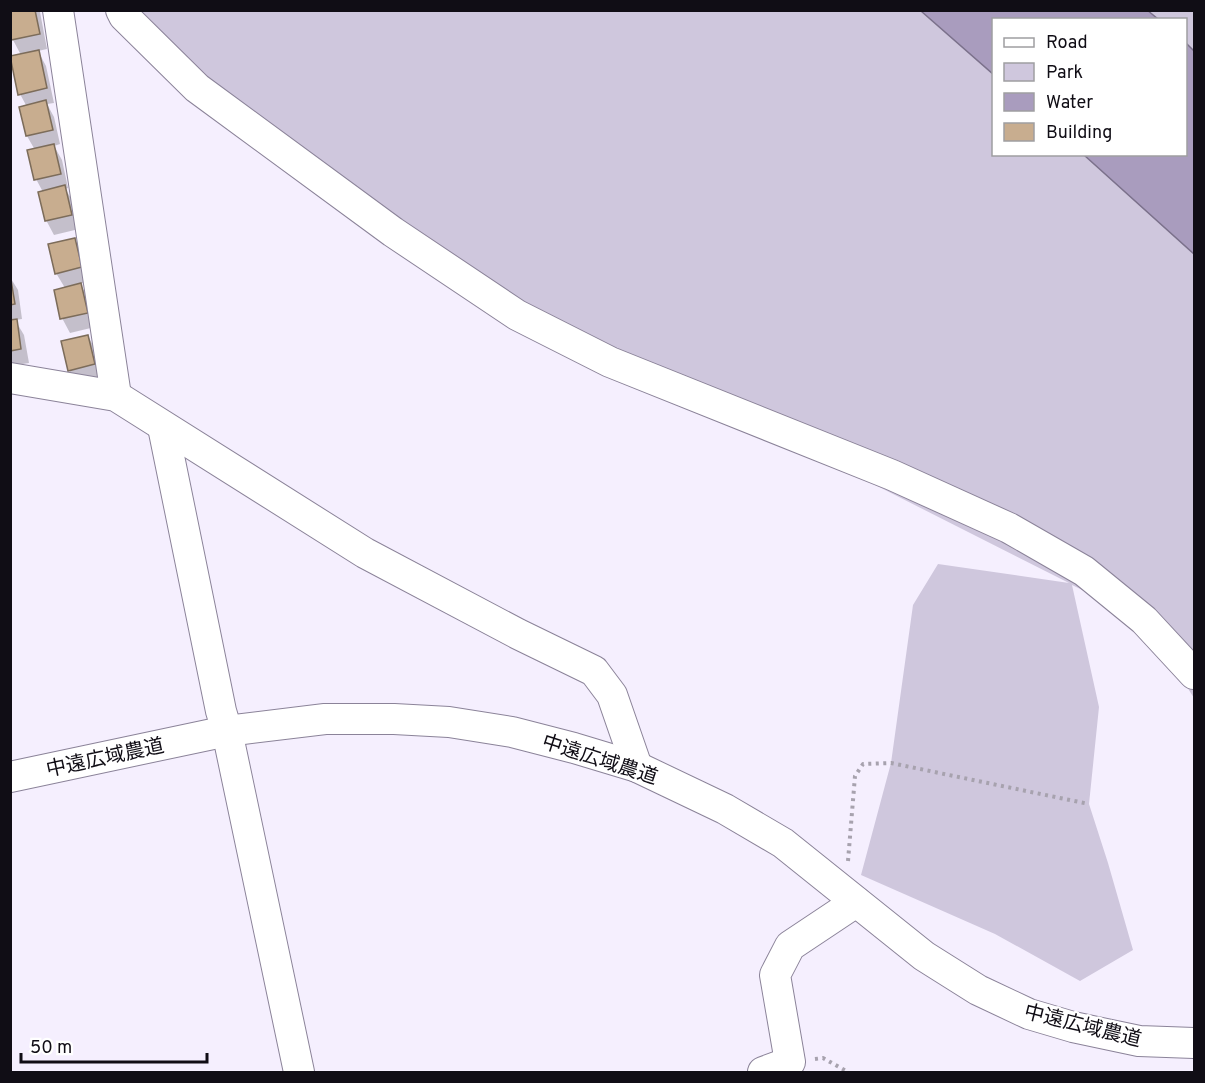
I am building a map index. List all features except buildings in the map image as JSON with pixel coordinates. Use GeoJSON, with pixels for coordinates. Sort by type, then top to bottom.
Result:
{"type":"FeatureCollection","features":[{"type":"Feature","properties":{"kind":"street"},"geometry":{"type":"LineString","coordinates":[[58,10],[116,396]]}},
{"type":"Feature","properties":{"kind":"street"},"geometry":{"type":"LineString","coordinates":[[119,12],[197,88],[393,232],[517,315],[610,362],[892,475],[1009,528],[1084,571],[1144,620],[1194,674]]}},
{"type":"Feature","properties":{"kind":"street"},"geometry":{"type":"LineString","coordinates":[[10,378],[116,396],[365,553],[518,634],[594,671],[612,695],[636,767]]}},
{"type":"Feature","properties":{"kind":"street"},"geometry":{"type":"LineString","coordinates":[[163,427],[221,711],[299,1072]]}},
{"type":"Feature","properties":{"kind":"street","name":"中遠広域農道"},"geometry":{"type":"LineString","coordinates":[[10,777],[227,731],[325,719],[449,722],[512,732],[636,767],[725,809],[783,843],[924,956],[978,990],[1029,1014],[1073,1027],[1139,1041],[1194,1043]]}},
{"type":"Feature","properties":{"kind":"street"},"geometry":{"type":"LineString","coordinates":[[763,1072],[790,1062],[775,975],[790,946],[850,898]]}},
{"type":"Feature","properties":{"kind":"path"},"geometry":{"type":"LineString","coordinates":[[850,898],[855,776],[863,764],[891,763],[1089,804]]}},
{"type":"Feature","properties":{"kind":"path"},"geometry":{"type":"LineString","coordinates":[[790,1062],[823,1058],[848,1072]]}},
{"type":"Feature","properties":{"kind":"green space"},"geometry":{"type":"Polygon","coordinates":[[[128,11],[1194,11],[1194,698],[1144,620],[1072,585],[1099,707],[1089,804],[1133,950],[1080,981],[995,934],[861,875],[891,763],[913,605],[938,564],[1069,583],[707,400],[533,323],[368,214],[128,11]]]}},
{"type":"Feature","properties":{"kind":"water"},"geometry":{"type":"Polygon","coordinates":[[[1147,10],[1157,18],[992,18],[992,73],[921,11],[1147,10]]]}},
{"type":"Feature","properties":{"kind":"water"},"geometry":{"type":"Polygon","coordinates":[[[1187,44],[1194,51],[1194,254],[1085,156],[1187,156],[1187,44]]]}}]}
